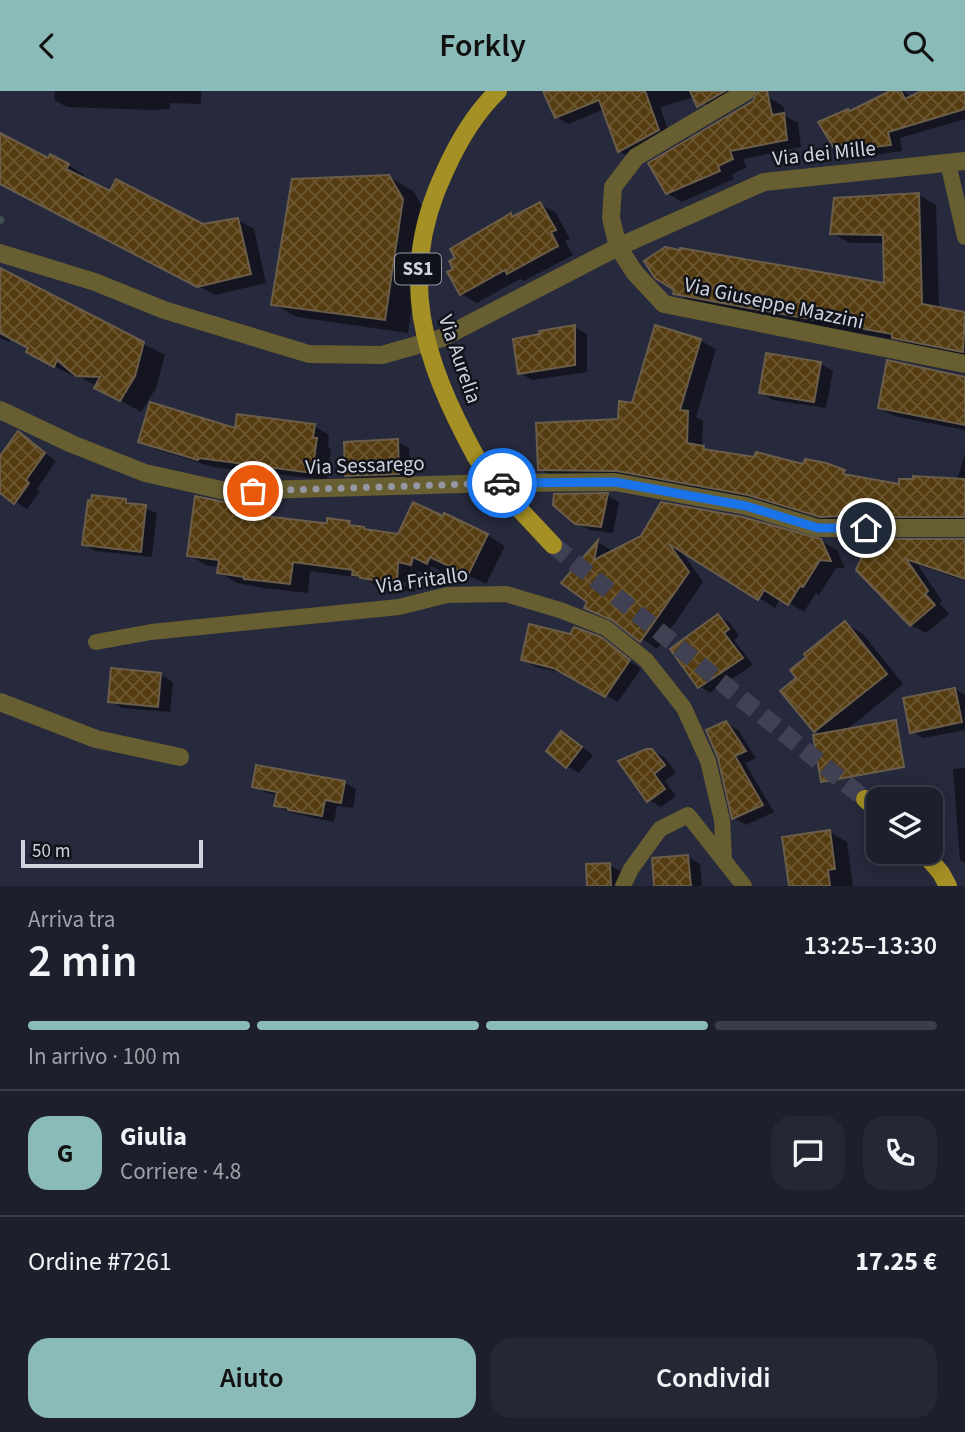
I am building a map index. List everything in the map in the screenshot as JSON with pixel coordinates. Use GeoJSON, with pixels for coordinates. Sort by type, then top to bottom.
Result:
{"type":"FeatureCollection","features":[{"type":"Feature","properties":{"kind":"main road","name":"Via Aurelia"},"geometry":{"type":"LineString","coordinates":[[498,91],[457,144],[432,198],[418,257],[419,311],[436,373],[458,425],[476,457],[495,483],[553,545]]}},
{"type":"Feature","properties":{"kind":"main road"},"geometry":{"type":"LineString","coordinates":[[933,864],[948,886]]}},
{"type":"Feature","properties":{"kind":"street","name":"Via Giuseppe Mazzini"},"geometry":{"type":"LineString","coordinates":[[747,91],[636,157],[613,187],[611,218],[618,247],[635,273],[664,304],[965,364]]}},
{"type":"Feature","properties":{"kind":"street","name":"Via dei Mille"},"geometry":{"type":"LineString","coordinates":[[0,253],[95,282],[164,310],[309,354],[383,355],[442,338],[618,247],[764,182],[957,162]]}},
{"type":"Feature","properties":{"kind":"street"},"geometry":{"type":"LineString","coordinates":[[957,162],[965,237]]}},
{"type":"Feature","properties":{"kind":"street","name":"Via Sessarego"},"geometry":{"type":"LineString","coordinates":[[0,410],[72,444],[145,473],[226,491],[615,482],[746,506],[818,528],[965,527]]}},
{"type":"Feature","properties":{"kind":"street","name":"Via Fritallo"},"geometry":{"type":"LineString","coordinates":[[96,642],[151,632],[399,607],[447,595],[506,594],[560,610],[606,628],[646,660],[684,708],[708,761],[722,820],[724,860]]}},
{"type":"Feature","properties":{"kind":"street"},"geometry":{"type":"LineString","coordinates":[[0,702],[96,739],[180,757]]}},
{"type":"Feature","properties":{"kind":"street"},"geometry":{"type":"LineString","coordinates":[[623,886],[631,869],[660,829],[688,814],[744,886]]}},
{"type":"Feature","properties":{"kind":"building"},"geometry":{"type":"Polygon","coordinates":[[[543,91],[645,91],[659,130],[618,152],[599,100],[555,118],[543,91]]]}},
{"type":"Feature","properties":{"kind":"building"},"geometry":{"type":"Polygon","coordinates":[[[690,91],[725,91],[697,107],[690,91]]]}},
{"type":"Feature","properties":{"kind":"building"},"geometry":{"type":"Polygon","coordinates":[[[758,91],[767,91],[772,115],[784,113],[787,140],[730,151],[733,159],[718,166],[720,171],[666,194],[648,163],[753,101],[758,91]]]}},
{"type":"Feature","properties":{"kind":"building"},"geometry":{"type":"Polygon","coordinates":[[[890,91],[901,91],[905,99],[921,91],[965,91],[965,109],[888,132],[891,145],[845,151],[844,144],[834,148],[818,122],[848,109],[850,111],[890,91]]]}},
{"type":"Feature","properties":{"kind":"building"},"geometry":{"type":"Polygon","coordinates":[[[0,133],[48,158],[50,154],[69,164],[66,169],[110,191],[116,179],[203,224],[238,218],[251,274],[197,287],[0,184],[0,133]]]}},
{"type":"Feature","properties":{"kind":"building"},"geometry":{"type":"Polygon","coordinates":[[[389,175],[403,199],[385,320],[271,305],[292,179],[389,175]]]}},
{"type":"Feature","properties":{"kind":"building"},"geometry":{"type":"Polygon","coordinates":[[[919,193],[922,304],[965,312],[963,352],[892,338],[892,334],[673,294],[674,290],[655,278],[644,261],[665,247],[680,248],[884,283],[883,235],[830,234],[834,198],[919,193]]]}},
{"type":"Feature","properties":{"kind":"building"},"geometry":{"type":"Polygon","coordinates":[[[540,202],[556,230],[551,232],[558,246],[507,274],[505,270],[460,295],[447,272],[453,269],[449,261],[455,258],[450,249],[511,213],[512,217],[540,202]]]}},
{"type":"Feature","properties":{"kind":"building"},"geometry":{"type":"Polygon","coordinates":[[[0,268],[144,342],[135,376],[120,401],[94,388],[100,377],[76,376],[57,360],[54,367],[26,352],[28,348],[0,333],[0,268]]]}},
{"type":"Feature","properties":{"kind":"building"},"geometry":{"type":"Polygon","coordinates":[[[575,325],[575,365],[518,374],[513,339],[575,325]]]}},
{"type":"Feature","properties":{"kind":"building"},"geometry":{"type":"Polygon","coordinates":[[[655,325],[701,339],[680,410],[688,411],[687,443],[704,446],[703,449],[754,457],[756,452],[803,464],[805,459],[826,463],[845,470],[843,474],[899,484],[899,479],[913,479],[913,476],[965,479],[965,517],[880,517],[881,514],[820,517],[748,495],[617,471],[538,470],[536,423],[618,419],[619,401],[632,403],[655,325]]]}},
{"type":"Feature","properties":{"kind":"building"},"geometry":{"type":"Polygon","coordinates":[[[766,353],[821,362],[814,402],[759,393],[766,353]]]}},
{"type":"Feature","properties":{"kind":"building"},"geometry":{"type":"Polygon","coordinates":[[[887,360],[965,377],[965,425],[878,408],[887,360]]]}},
{"type":"Feature","properties":{"kind":"building"},"geometry":{"type":"Polygon","coordinates":[[[150,402],[235,428],[237,414],[315,424],[313,438],[317,438],[312,473],[199,458],[198,460],[138,442],[150,402]]]}},
{"type":"Feature","properties":{"kind":"building"},"geometry":{"type":"Polygon","coordinates":[[[18,431],[45,453],[26,480],[29,483],[14,504],[0,493],[0,456],[18,431]]]}},
{"type":"Feature","properties":{"kind":"building"},"geometry":{"type":"Polygon","coordinates":[[[398,439],[399,474],[345,476],[344,442],[398,439]]]}},
{"type":"Feature","properties":{"kind":"building"},"geometry":{"type":"Polygon","coordinates":[[[608,493],[601,527],[575,524],[553,505],[554,494],[608,493]]]}},
{"type":"Feature","properties":{"kind":"building"},"geometry":{"type":"Polygon","coordinates":[[[92,495],[126,499],[126,503],[146,505],[141,552],[82,545],[88,500],[91,501],[92,495]]]}},
{"type":"Feature","properties":{"kind":"building"},"geometry":{"type":"Polygon","coordinates":[[[195,496],[242,503],[240,513],[323,523],[327,523],[327,518],[350,521],[349,525],[398,534],[413,502],[488,534],[468,575],[430,557],[427,564],[413,557],[411,565],[398,562],[397,583],[360,578],[352,575],[353,570],[293,562],[290,584],[244,579],[217,573],[219,560],[187,556],[195,496]]]}},
{"type":"Feature","properties":{"kind":"building"},"geometry":{"type":"Polygon","coordinates":[[[661,502],[743,517],[821,539],[831,561],[820,560],[788,605],[764,590],[758,600],[669,544],[689,572],[640,642],[612,620],[584,608],[587,602],[561,583],[598,540],[594,560],[641,536],[661,502]]]}},
{"type":"Feature","properties":{"kind":"building"},"geometry":{"type":"Polygon","coordinates":[[[870,539],[965,539],[965,579],[906,559],[928,591],[925,594],[935,605],[910,626],[856,570],[870,539]]]}},
{"type":"Feature","properties":{"kind":"building"},"geometry":{"type":"Polygon","coordinates":[[[718,614],[729,629],[724,633],[743,658],[698,688],[670,649],[718,614]]]}},
{"type":"Feature","properties":{"kind":"building"},"geometry":{"type":"Polygon","coordinates":[[[845,621],[887,674],[814,732],[780,691],[796,678],[790,670],[806,657],[804,654],[845,621]]]}},
{"type":"Feature","properties":{"kind":"building"},"geometry":{"type":"Polygon","coordinates":[[[529,624],[570,634],[574,627],[601,637],[630,660],[605,697],[553,668],[521,660],[529,624]]]}},
{"type":"Feature","properties":{"kind":"building"},"geometry":{"type":"Polygon","coordinates":[[[111,668],[161,673],[158,707],[108,702],[111,668]]]}},
{"type":"Feature","properties":{"kind":"building"},"geometry":{"type":"Polygon","coordinates":[[[955,688],[962,722],[910,733],[903,698],[955,688]]]}},
{"type":"Feature","properties":{"kind":"building"},"geometry":{"type":"Polygon","coordinates":[[[896,720],[904,767],[821,782],[813,735],[896,720]]]}},
{"type":"Feature","properties":{"kind":"building"},"geometry":{"type":"Polygon","coordinates":[[[726,721],[746,751],[735,756],[763,805],[732,819],[718,758],[706,730],[726,721]]]}},
{"type":"Feature","properties":{"kind":"building"},"geometry":{"type":"Polygon","coordinates":[[[561,731],[582,747],[566,768],[546,751],[561,731]]]}},
{"type":"Feature","properties":{"kind":"building"},"geometry":{"type":"Polygon","coordinates":[[[652,749],[665,765],[654,774],[665,789],[647,802],[618,761],[652,749]]]}},
{"type":"Feature","properties":{"kind":"building"},"geometry":{"type":"Polygon","coordinates":[[[256,765],[345,781],[341,803],[325,800],[322,816],[274,806],[277,792],[252,787],[256,765]]]}},
{"type":"Feature","properties":{"kind":"building"},"geometry":{"type":"Polygon","coordinates":[[[830,830],[835,869],[828,870],[830,886],[789,886],[782,837],[830,830]]]}},
{"type":"Feature","properties":{"kind":"building"},"geometry":{"type":"Polygon","coordinates":[[[688,855],[691,886],[654,886],[652,858],[688,855]]]}},
{"type":"Feature","properties":{"kind":"building"},"geometry":{"type":"Polygon","coordinates":[[[610,863],[611,886],[587,886],[586,864],[610,863]]]}},
{"type":"Feature","properties":{"kind":"tunnel"},"geometry":{"type":"LineString","coordinates":[[553,545],[865,799]]}},
{"type":"Feature","properties":{"kind":"way so far"},"geometry":{"type":"LineString","coordinates":[[253,491],[502,483]]}},
{"type":"Feature","properties":{"kind":"route"},"geometry":{"type":"LineString","coordinates":[[502,483],[615,482],[746,506],[818,528],[866,528]]}}]}
